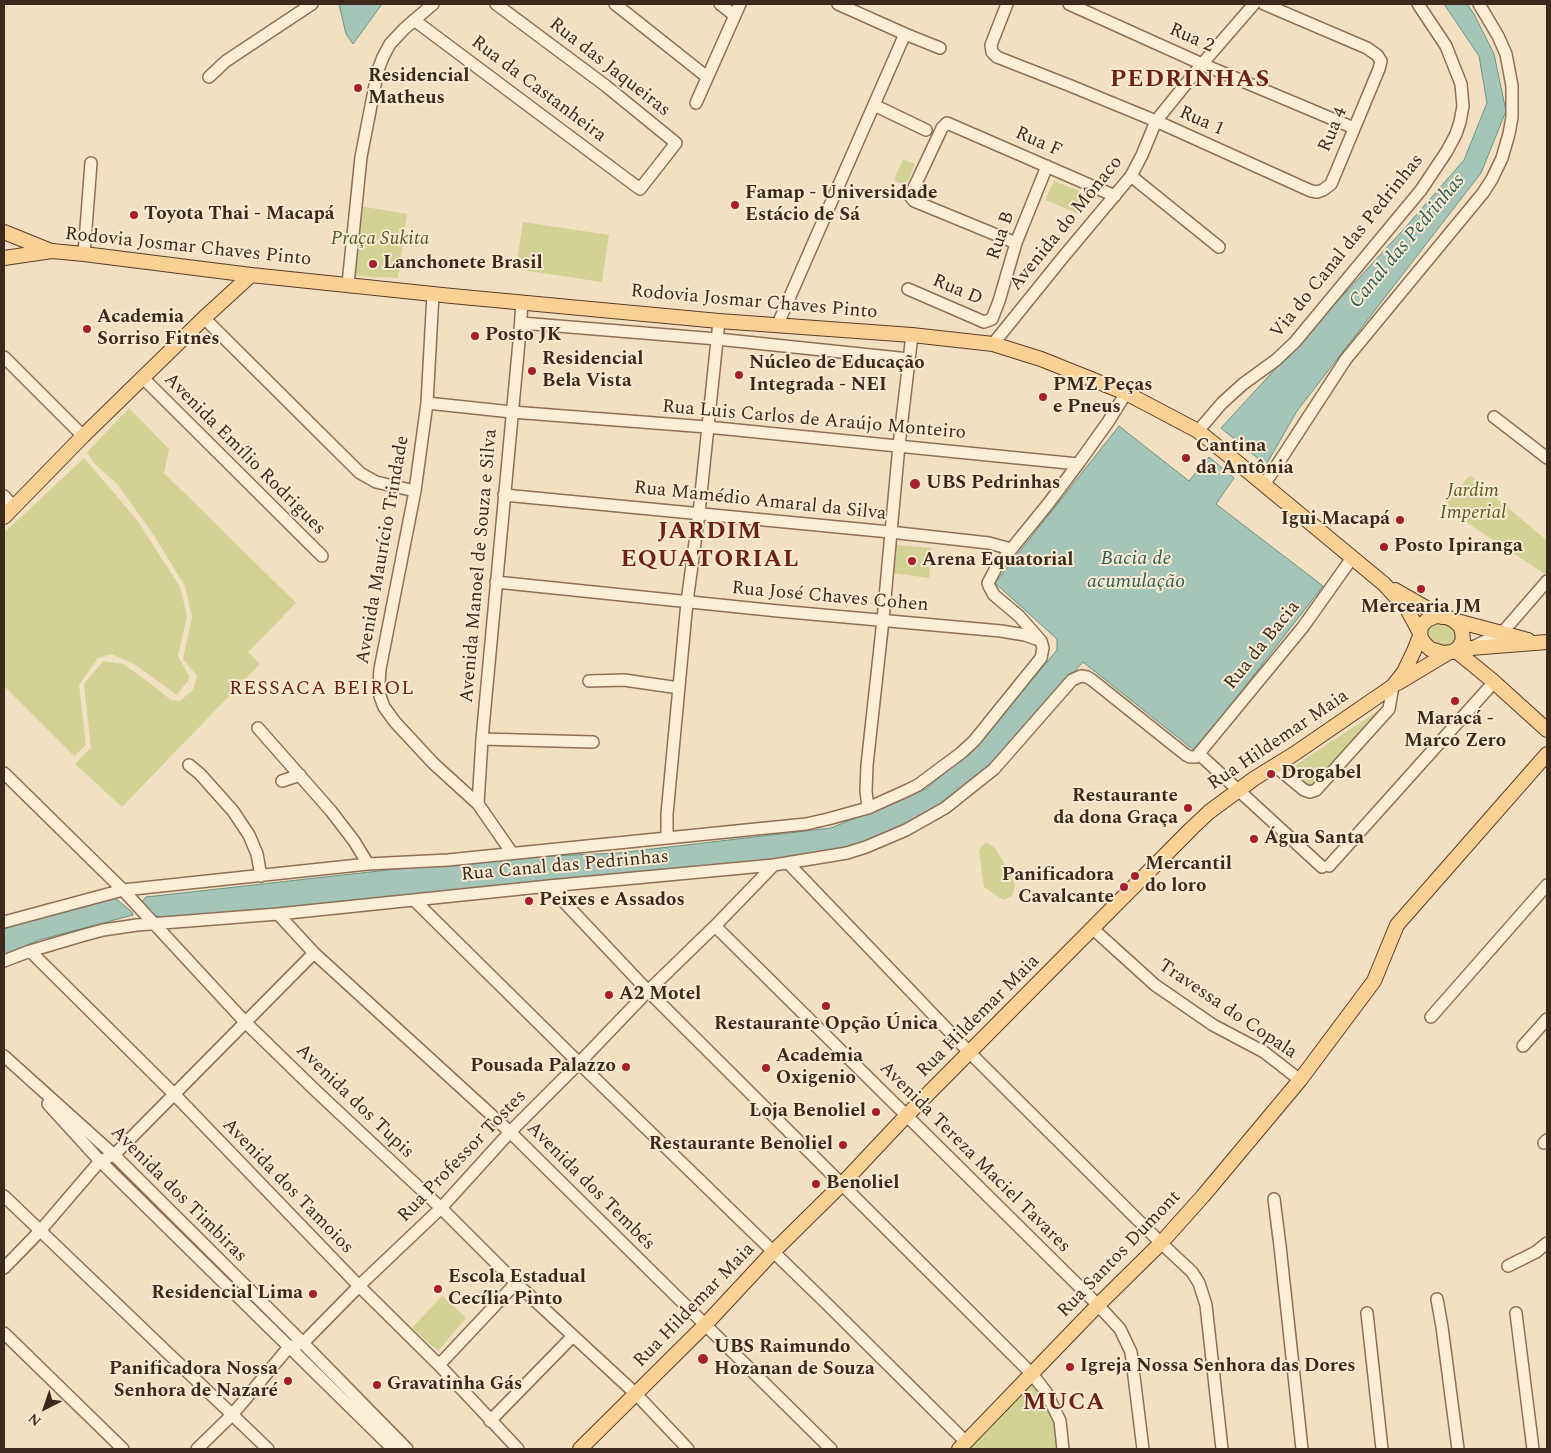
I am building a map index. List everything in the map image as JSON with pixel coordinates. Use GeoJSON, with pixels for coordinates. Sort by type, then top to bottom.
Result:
{"type":"FeatureCollection","features":[{"type":"Feature","properties":{"kind":"main road","name":"Rodovia Josmar Chaves Pinto"},"geometry":{"type":"LineString","coordinates":[[4,232],[52,251]]}},
{"type":"Feature","properties":{"kind":"main road","name":"Rodovia Josmar Chaves Pinto"},"geometry":{"type":"LineString","coordinates":[[4,258],[52,251],[251,275],[433,294],[777,326],[912,335],[993,344],[1041,359],[1126,393],[1198,431],[1384,584],[1407,609],[1420,634]]}},
{"type":"Feature","properties":{"kind":"main road"},"geometry":{"type":"LineString","coordinates":[[9,512],[83,436],[251,275]]}},
{"type":"Feature","properties":{"kind":"main road","name":"Rodovia Josmar Chaves Pinto"},"geometry":{"type":"LineString","coordinates":[[1384,584],[1448,618],[1543,642]]}},
{"type":"Feature","properties":{"kind":"main road"},"geometry":{"type":"LineString","coordinates":[[1393,686],[1457,650],[1463,640],[1462,631],[1448,618],[1436,616],[1427,620],[1421,626],[1420,634],[1424,643],[1430,649],[1443,653],[1457,650]]}},
{"type":"Feature","properties":{"kind":"main road","name":"Rua Hildemar Maia"},"geometry":{"type":"LineString","coordinates":[[580,1449],[705,1325],[773,1252],[842,1184],[906,1116],[1192,828],[1209,812],[1255,778],[1393,686],[1404,672],[1420,634]]}},
{"type":"Feature","properties":{"kind":"main road","name":"Rodovia Josmar Chaves Pinto"},"geometry":{"type":"LineString","coordinates":[[1457,650],[1543,642]]}},
{"type":"Feature","properties":{"kind":"main road"},"geometry":{"type":"LineString","coordinates":[[1457,650],[1547,730]]}},
{"type":"Feature","properties":{"kind":"main road","name":"Rua Santos Dumont"},"geometry":{"type":"LineString","coordinates":[[962,1446],[1098,1305],[1161,1243],[1203,1196],[1300,1080],[1374,981],[1397,925],[1547,754]]}},
{"type":"Feature","properties":{"kind":"street"},"geometry":{"type":"LineString","coordinates":[[208,77],[226,61],[312,4]]}},
{"type":"Feature","properties":{"kind":"street"},"geometry":{"type":"LineString","coordinates":[[348,284],[361,157],[378,70],[390,44],[433,4]]}},
{"type":"Feature","properties":{"kind":"street","name":"Rua das Jaqueiras"},"geometry":{"type":"LineString","coordinates":[[496,4],[606,86],[676,143],[640,189]]}},
{"type":"Feature","properties":{"kind":"street"},"geometry":{"type":"LineString","coordinates":[[616,4],[707,77]]}},
{"type":"Feature","properties":{"kind":"street"},"geometry":{"type":"LineString","coordinates":[[720,4],[734,15]]}},
{"type":"Feature","properties":{"kind":"street"},"geometry":{"type":"LineString","coordinates":[[696,103],[740,4]]}},
{"type":"Feature","properties":{"kind":"street"},"geometry":{"type":"LineString","coordinates":[[838,4],[940,48]]}},
{"type":"Feature","properties":{"kind":"street","name":"Rua 1"},"geometry":{"type":"LineString","coordinates":[[1008,4],[991,45],[993,53],[1000,59],[1156,121],[1311,191]]}},
{"type":"Feature","properties":{"kind":"street","name":"Rua 2"},"geometry":{"type":"LineString","coordinates":[[1069,4],[1202,64],[1354,128]]}},
{"type":"Feature","properties":{"kind":"street","name":"Avenida do Mônaco"},"geometry":{"type":"LineString","coordinates":[[993,344],[1131,176],[1156,121],[1254,4]]}},
{"type":"Feature","properties":{"kind":"street","name":"Rua 4"},"geometry":{"type":"LineString","coordinates":[[1264,4],[1373,52],[1381,61],[1380,69],[1330,184],[1323,190],[1311,191]]}},
{"type":"Feature","properties":{"kind":"street","name":"Via do Canal das Pedrinhas"},"geometry":{"type":"LineString","coordinates":[[1198,431],[1222,403],[1243,384],[1276,360],[1295,342],[1421,190],[1456,134],[1463,106],[1461,84],[1454,62],[1446,46],[1418,4]]}},
{"type":"Feature","properties":{"kind":"street"},"geometry":{"type":"LineString","coordinates":[[1264,485],[1346,360],[1483,193],[1502,158],[1512,118],[1511,79],[1506,54],[1498,36],[1479,4]]}},
{"type":"Feature","properties":{"kind":"street","name":"Rua da Castanheira"},"geometry":{"type":"LineString","coordinates":[[414,20],[640,189]]}},
{"type":"Feature","properties":{"kind":"street"},"geometry":{"type":"LineString","coordinates":[[777,326],[905,34]]}},
{"type":"Feature","properties":{"kind":"street"},"geometry":{"type":"LineString","coordinates":[[874,105],[926,130]]}},
{"type":"Feature","properties":{"kind":"street","name":"Rua F"},"geometry":{"type":"LineString","coordinates":[[1016,243],[914,201],[910,196],[942,128],[947,123],[1115,196]]}},
{"type":"Feature","properties":{"kind":"street"},"geometry":{"type":"LineString","coordinates":[[84,254],[91,163]]}},
{"type":"Feature","properties":{"kind":"street","name":"Rua B"},"geometry":{"type":"LineString","coordinates":[[992,319],[1016,243],[1047,166]]}},
{"type":"Feature","properties":{"kind":"street"},"geometry":{"type":"LineString","coordinates":[[1131,176],[1219,247]]}},
{"type":"Feature","properties":{"kind":"street","name":"Rua D"},"geometry":{"type":"LineString","coordinates":[[908,289],[984,322],[992,319]]}},
{"type":"Feature","properties":{"kind":"street","name":"Avenida Maurício Trindade"},"geometry":{"type":"LineString","coordinates":[[433,294],[428,403],[415,491],[380,669],[380,696],[384,707],[408,737],[478,804],[512,853]]}},
{"type":"Feature","properties":{"kind":"street","name":"Avenida Manoel de Souza e Silva"},"geometry":{"type":"LineString","coordinates":[[478,804],[482,739],[522,302]]}},
{"type":"Feature","properties":{"kind":"street"},"geometry":{"type":"LineString","coordinates":[[204,318],[360,473],[376,482],[415,491]]}},
{"type":"Feature","properties":{"kind":"street"},"geometry":{"type":"LineString","coordinates":[[667,838],[667,814],[687,602],[699,513],[719,321]]}},
{"type":"Feature","properties":{"kind":"street"},"geometry":{"type":"LineString","coordinates":[[520,327],[717,338],[909,359]]}},
{"type":"Feature","properties":{"kind":"street"},"geometry":{"type":"LineString","coordinates":[[868,808],[866,791],[867,765],[883,620],[898,445],[912,335]]}},
{"type":"Feature","properties":{"kind":"street"},"geometry":{"type":"LineString","coordinates":[[4,358],[83,436]]}},
{"type":"Feature","properties":{"kind":"street","name":"Avenida Emílio Rodrigues"},"geometry":{"type":"LineString","coordinates":[[143,378],[322,556]]}},
{"type":"Feature","properties":{"kind":"street"},"geometry":{"type":"LineString","coordinates":[[1041,641],[1019,616],[994,595],[988,583],[996,568],[1078,464],[1126,393]]}},
{"type":"Feature","properties":{"kind":"street","name":"Rua Luis Carlos de Araújo Monteiro"},"geometry":{"type":"LineString","coordinates":[[428,403],[512,412],[707,427],[1078,464]]}},
{"type":"Feature","properties":{"kind":"street"},"geometry":{"type":"LineString","coordinates":[[1494,417],[1547,458]]}},
{"type":"Feature","properties":{"kind":"street","name":"Rua Mamédio Amaral da Silva"},"geometry":{"type":"LineString","coordinates":[[504,495],[890,532],[989,543],[1011,549]]}},
{"type":"Feature","properties":{"kind":"street"},"geometry":{"type":"LineString","coordinates":[[4,496],[9,512]]}},
{"type":"Feature","properties":{"kind":"street","name":"Rua da Bacia"},"geometry":{"type":"LineString","coordinates":[[1199,754],[1303,627],[1352,558]]}},
{"type":"Feature","properties":{"kind":"street"},"geometry":{"type":"LineString","coordinates":[[1457,650],[1502,633],[1547,581]]}},
{"type":"Feature","properties":{"kind":"street","name":"Rua José Chaves Cohen"},"geometry":{"type":"LineString","coordinates":[[496,582],[1002,631],[1025,635],[1041,641]]}},
{"type":"Feature","properties":{"kind":"street","name":"Rua Canal das Pedrinhas"},"geometry":{"type":"LineString","coordinates":[[5,920],[125,892],[368,864],[448,860],[822,821],[868,808],[918,785],[961,753],[974,741],[1038,663],[1043,653],[1041,641]]}},
{"type":"Feature","properties":{"kind":"street","name":"Rua Canal das Pedrinhas"},"geometry":{"type":"LineString","coordinates":[[4,961],[30,951],[103,930],[154,923],[278,914],[789,864],[847,853],[866,847],[904,830],[945,808],[994,769],[1072,680],[1081,676],[1087,677],[1186,755],[1196,757],[1199,754]]}},
{"type":"Feature","properties":{"kind":"street"},"geometry":{"type":"LineString","coordinates":[[589,681],[624,680],[679,688]]}},
{"type":"Feature","properties":{"kind":"street"},"geometry":{"type":"LineString","coordinates":[[1199,754],[1238,791],[1326,866],[1494,682]]}},
{"type":"Feature","properties":{"kind":"street"},"geometry":{"type":"LineString","coordinates":[[1275,766],[1304,790],[1310,792],[1316,790],[1389,709],[1393,686]]}},
{"type":"Feature","properties":{"kind":"street"},"geometry":{"type":"LineString","coordinates":[[258,728],[331,810],[368,864]]}},
{"type":"Feature","properties":{"kind":"street"},"geometry":{"type":"LineString","coordinates":[[482,739],[593,742]]}},
{"type":"Feature","properties":{"kind":"street"},"geometry":{"type":"LineString","coordinates":[[189,765],[200,774],[233,812],[249,835],[257,854],[261,876]]}},
{"type":"Feature","properties":{"kind":"street","name":"Avenida dos Tupis"},"geometry":{"type":"LineString","coordinates":[[4,773],[125,892],[245,1022],[516,1283],[636,1394],[688,1449]]}},
{"type":"Feature","properties":{"kind":"street"},"geometry":{"type":"LineString","coordinates":[[282,781],[300,774]]}},
{"type":"Feature","properties":{"kind":"street"},"geometry":{"type":"LineString","coordinates":[[789,864],[970,1053],[1192,1272],[1199,1282],[1206,1305],[1222,1449]]}},
{"type":"Feature","properties":{"kind":"street","name":"Rua Professor Tostes"},"geometry":{"type":"LineString","coordinates":[[289,1347],[303,1343],[440,1208],[510,1132],[774,865]]}},
{"type":"Feature","properties":{"kind":"street"},"geometry":{"type":"LineString","coordinates":[[549,886],[648,991],[1032,1374],[1046,1392],[1060,1421],[1063,1449]]}},
{"type":"Feature","properties":{"kind":"street"},"geometry":{"type":"LineString","coordinates":[[1431,1017],[1547,886]]}},
{"type":"Feature","properties":{"kind":"street"},"geometry":{"type":"LineString","coordinates":[[414,900],[773,1252],[962,1446]]}},
{"type":"Feature","properties":{"kind":"street","name":"Avenida dos Tembés"},"geometry":{"type":"LineString","coordinates":[[278,914],[314,953],[510,1132],[831,1449]]}},
{"type":"Feature","properties":{"kind":"street","name":"Avenida Tereza Maciel Tavares"},"geometry":{"type":"LineString","coordinates":[[714,926],[1098,1305],[1120,1329],[1131,1352],[1143,1449]]}},
{"type":"Feature","properties":{"kind":"street","name":"Travessa do Copala"},"geometry":{"type":"LineString","coordinates":[[1092,928],[1155,985],[1213,1025],[1264,1052],[1300,1080]]}},
{"type":"Feature","properties":{"kind":"street","name":"Avenida dos Tamoios"},"geometry":{"type":"LineString","coordinates":[[30,951],[174,1094],[359,1286],[439,1365],[518,1449]]}},
{"type":"Feature","properties":{"kind":"street"},"geometry":{"type":"LineString","coordinates":[[4,1268],[40,1231],[100,1161],[114,1155],[314,953]]}},
{"type":"Feature","properties":{"kind":"street"},"geometry":{"type":"LineString","coordinates":[[1523,1046],[1547,1019]]}},
{"type":"Feature","properties":{"kind":"street","name":"Avenida dos Timbiras"},"geometry":{"type":"LineString","coordinates":[[4,1056],[114,1155],[407,1449]]}},
{"type":"Feature","properties":{"kind":"street","name":"Avenida dos Timbiras"},"geometry":{"type":"LineString","coordinates":[[4,1056],[100,1161],[393,1449]]}},
{"type":"Feature","properties":{"kind":"street"},"geometry":{"type":"LineString","coordinates":[[4,1196],[268,1449]]}},
{"type":"Feature","properties":{"kind":"street"},"geometry":{"type":"LineString","coordinates":[[1274,1199],[1302,1449]]}},
{"type":"Feature","properties":{"kind":"street"},"geometry":{"type":"LineString","coordinates":[[1508,1266],[1536,1252],[1547,1243]]}},
{"type":"Feature","properties":{"kind":"street"},"geometry":{"type":"LineString","coordinates":[[439,1365],[516,1283]]}},
{"type":"Feature","properties":{"kind":"street"},"geometry":{"type":"LineString","coordinates":[[1437,1299],[1458,1449]]}},
{"type":"Feature","properties":{"kind":"street"},"geometry":{"type":"LineString","coordinates":[[1367,1313],[1382,1449]]}},
{"type":"Feature","properties":{"kind":"street"},"geometry":{"type":"LineString","coordinates":[[1516,1313],[1533,1449]]}},
{"type":"Feature","properties":{"kind":"street"},"geometry":{"type":"LineString","coordinates":[[4,1333],[123,1449]]}},
{"type":"Feature","properties":{"kind":"street"},"geometry":{"type":"LineString","coordinates":[[490,1421],[573,1336]]}},
{"type":"Feature","properties":{"kind":"street"},"geometry":{"type":"LineString","coordinates":[[197,1449],[232,1415],[289,1347]]}},
{"type":"Feature","properties":{"kind":"green space"},"geometry":{"type":"Polygon","coordinates":[[[903,159],[915,164],[906,186],[894,180],[903,159]]]}},
{"type":"Feature","properties":{"kind":"green space"},"geometry":{"type":"Polygon","coordinates":[[[1054,181],[1087,194],[1079,214],[1045,200],[1054,181]]]}},
{"type":"Feature","properties":{"kind":"green space","name":"Praça Sukita"},"geometry":{"type":"Polygon","coordinates":[[[359,206],[407,214],[398,278],[354,276],[359,206]]]}},
{"type":"Feature","properties":{"kind":"green space"},"geometry":{"type":"Polygon","coordinates":[[[523,222],[609,235],[602,282],[516,269],[523,222]]]}},
{"type":"Feature","properties":{"kind":"green space"},"geometry":{"type":"Polygon","coordinates":[[[129,408],[169,449],[164,473],[296,603],[248,652],[260,664],[122,807],[75,764],[91,748],[84,684],[103,661],[123,664],[171,700],[180,701],[193,690],[197,676],[183,659],[192,617],[185,586],[153,534],[118,485],[94,463],[87,452],[129,408]]]}},
{"type":"Feature","properties":{"kind":"green space"},"geometry":{"type":"Polygon","coordinates":[[[84,458],[137,520],[180,587],[187,616],[178,656],[190,678],[177,695],[134,664],[111,654],[98,658],[79,685],[86,745],[74,756],[4,686],[4,533],[84,458]]]}},
{"type":"Feature","properties":{"kind":"green space","name":"Jardim Imperial"},"geometry":{"type":"Polygon","coordinates":[[[1470,475],[1547,541],[1547,572],[1545,574],[1466,522],[1445,505],[1470,475]]]}},
{"type":"Feature","properties":{"kind":"green space","name":"Arena Equatorial"},"geometry":{"type":"Polygon","coordinates":[[[897,545],[931,548],[929,578],[893,573],[897,545]]]}},
{"type":"Feature","properties":{"kind":"green space"},"geometry":{"type":"Polygon","coordinates":[[[1432,623],[1442,623],[1454,629],[1459,636],[1454,645],[1447,647],[1431,643],[1425,632],[1432,623]]]}},
{"type":"Feature","properties":{"kind":"green space"},"geometry":{"type":"Polygon","coordinates":[[[1388,704],[1312,788],[1290,769],[1388,704]]]}},
{"type":"Feature","properties":{"kind":"green space"},"geometry":{"type":"Polygon","coordinates":[[[986,842],[995,848],[1012,876],[1015,886],[1012,896],[1003,900],[984,887],[979,850],[986,842]]]}},
{"type":"Feature","properties":{"kind":"green space"},"geometry":{"type":"Polygon","coordinates":[[[442,1296],[466,1318],[438,1351],[412,1328],[442,1296]]]}},
{"type":"Feature","properties":{"kind":"green space"},"geometry":{"type":"Polygon","coordinates":[[[1034,1381],[1048,1405],[1054,1424],[1058,1449],[970,1449],[1034,1381]]]}},
{"type":"Feature","properties":{"kind":"water"},"geometry":{"type":"Polygon","coordinates":[[[339,4],[382,4],[353,44],[346,34],[339,4]]]}},
{"type":"Feature","properties":{"kind":"water","name":"Canal das Pedrinhas"},"geometry":{"type":"Polygon","coordinates":[[[1444,4],[1467,4],[1474,14],[1494,54],[1506,111],[1481,173],[1297,411],[1266,465],[1221,428],[1404,229],[1464,160],[1487,103],[1479,56],[1444,4]]]}},
{"type":"Feature","properties":{"kind":"water","name":"Bacia de acumulação"},"geometry":{"type":"Polygon","coordinates":[[[1119,426],[1189,481],[1209,457],[1234,478],[1216,504],[1323,586],[1195,751],[1083,662],[973,783],[915,820],[853,846],[768,861],[267,911],[159,917],[140,904],[146,897],[486,859],[618,853],[831,828],[926,789],[968,753],[990,730],[1057,650],[1057,639],[995,583],[1119,426]]]}},
{"type":"Feature","properties":{"kind":"water"},"geometry":{"type":"Polygon","coordinates":[[[114,897],[133,915],[39,940],[4,955],[4,929],[49,913],[114,897]]]}},
{"type":"Feature","properties":{"kind":"place","name":"Residencial Matheus"},"geometry":{"type":"Point","coordinates":[358,88]}},
{"type":"Feature","properties":{"kind":"place","name":"Famap - Universidade Estácio de Sá"},"geometry":{"type":"Point","coordinates":[735,205]}},
{"type":"Feature","properties":{"kind":"place","name":"Toyota Thai - Macapá"},"geometry":{"type":"Point","coordinates":[134,215]}},
{"type":"Feature","properties":{"kind":"place","name":"Lanchonete Brasil"},"geometry":{"type":"Point","coordinates":[373,264]}},
{"type":"Feature","properties":{"kind":"place","name":"Academia Sorriso Fitnes"},"geometry":{"type":"Point","coordinates":[87,329]}},
{"type":"Feature","properties":{"kind":"place","name":"Posto JK"},"geometry":{"type":"Point","coordinates":[475,336]}},
{"type":"Feature","properties":{"kind":"place","name":"Residencial Bela Vista"},"geometry":{"type":"Point","coordinates":[532,371]}},
{"type":"Feature","properties":{"kind":"place","name":"Núcleo de Educação Integrada - NEI"},"geometry":{"type":"Point","coordinates":[739,375]}},
{"type":"Feature","properties":{"kind":"place","name":"PMZ Peças e Pneus"},"geometry":{"type":"Point","coordinates":[1043,397]}},
{"type":"Feature","properties":{"kind":"place","name":"Cantina da Antônia"},"geometry":{"type":"Point","coordinates":[1186,458]}},
{"type":"Feature","properties":{"kind":"place","name":"UBS Pedrinhas"},"geometry":{"type":"Point","coordinates":[915,484]}},
{"type":"Feature","properties":{"kind":"place","name":"Igui Macapá"},"geometry":{"type":"Point","coordinates":[1400,520]}},
{"type":"Feature","properties":{"kind":"place","name":"Posto Ipiranga"},"geometry":{"type":"Point","coordinates":[1384,547]}},
{"type":"Feature","properties":{"kind":"place","name":"Arena Equatorial"},"geometry":{"type":"Point","coordinates":[912,561]}},
{"type":"Feature","properties":{"kind":"place","name":"Mercearia JM"},"geometry":{"type":"Point","coordinates":[1421,589]}},
{"type":"Feature","properties":{"kind":"place","name":"Maracá - Marco Zero"},"geometry":{"type":"Point","coordinates":[1455,701]}},
{"type":"Feature","properties":{"kind":"place","name":"Drogabel"},"geometry":{"type":"Point","coordinates":[1271,774]}},
{"type":"Feature","properties":{"kind":"place","name":"Restaurante da dona Graça"},"geometry":{"type":"Point","coordinates":[1188,808]}},
{"type":"Feature","properties":{"kind":"place","name":"Água Santa"},"geometry":{"type":"Point","coordinates":[1254,839]}},
{"type":"Feature","properties":{"kind":"place","name":"Mercantil do loro"},"geometry":{"type":"Point","coordinates":[1135,876]}},
{"type":"Feature","properties":{"kind":"place","name":"Panificadora Cavalcante"},"geometry":{"type":"Point","coordinates":[1124,887]}},
{"type":"Feature","properties":{"kind":"place","name":"Peixes e Assados"},"geometry":{"type":"Point","coordinates":[529,901]}},
{"type":"Feature","properties":{"kind":"place","name":"A2 Motel"},"geometry":{"type":"Point","coordinates":[609,995]}},
{"type":"Feature","properties":{"kind":"place","name":"Restaurante Opção Única"},"geometry":{"type":"Point","coordinates":[826,1006]}},
{"type":"Feature","properties":{"kind":"place","name":"Pousada Palazzo"},"geometry":{"type":"Point","coordinates":[626,1067]}},
{"type":"Feature","properties":{"kind":"place","name":"Academia Oxigenio"},"geometry":{"type":"Point","coordinates":[766,1068]}},
{"type":"Feature","properties":{"kind":"place","name":"Loja Benoliel"},"geometry":{"type":"Point","coordinates":[876,1112]}},
{"type":"Feature","properties":{"kind":"place","name":"Restaurante Benoliel"},"geometry":{"type":"Point","coordinates":[843,1145]}},
{"type":"Feature","properties":{"kind":"place","name":"Benoliel"},"geometry":{"type":"Point","coordinates":[816,1184]}},
{"type":"Feature","properties":{"kind":"place","name":"Escola Estadual Cecília Pinto"},"geometry":{"type":"Point","coordinates":[438,1289]}},
{"type":"Feature","properties":{"kind":"place","name":"Residencial Lima"},"geometry":{"type":"Point","coordinates":[313,1294]}},
{"type":"Feature","properties":{"kind":"place","name":"UBS Raimundo Hozanan de Souza"},"geometry":{"type":"Point","coordinates":[703,1359]}},
{"type":"Feature","properties":{"kind":"place","name":"Igreja Nossa Senhora das Dores"},"geometry":{"type":"Point","coordinates":[1070,1367]}},
{"type":"Feature","properties":{"kind":"place","name":"Panificadora Nossa Senhora de Nazaré"},"geometry":{"type":"Point","coordinates":[288,1381]}},
{"type":"Feature","properties":{"kind":"place","name":"Gravatinha Gás"},"geometry":{"type":"Point","coordinates":[377,1385]}},
{"type":"Feature","properties":{"kind":"district","name":"PEDRINHAS"},"geometry":{"type":"Point","coordinates":[1190,81]}},
{"type":"Feature","properties":{"kind":"district","name":"JARDIM EQUATORIAL"},"geometry":{"type":"Point","coordinates":[710,547]}},
{"type":"Feature","properties":{"kind":"district","name":"RESSACA BEIROL"},"geometry":{"type":"Point","coordinates":[322,690]}},
{"type":"Feature","properties":{"kind":"district","name":"MUCA"},"geometry":{"type":"Point","coordinates":[1064,1404]}}]}
